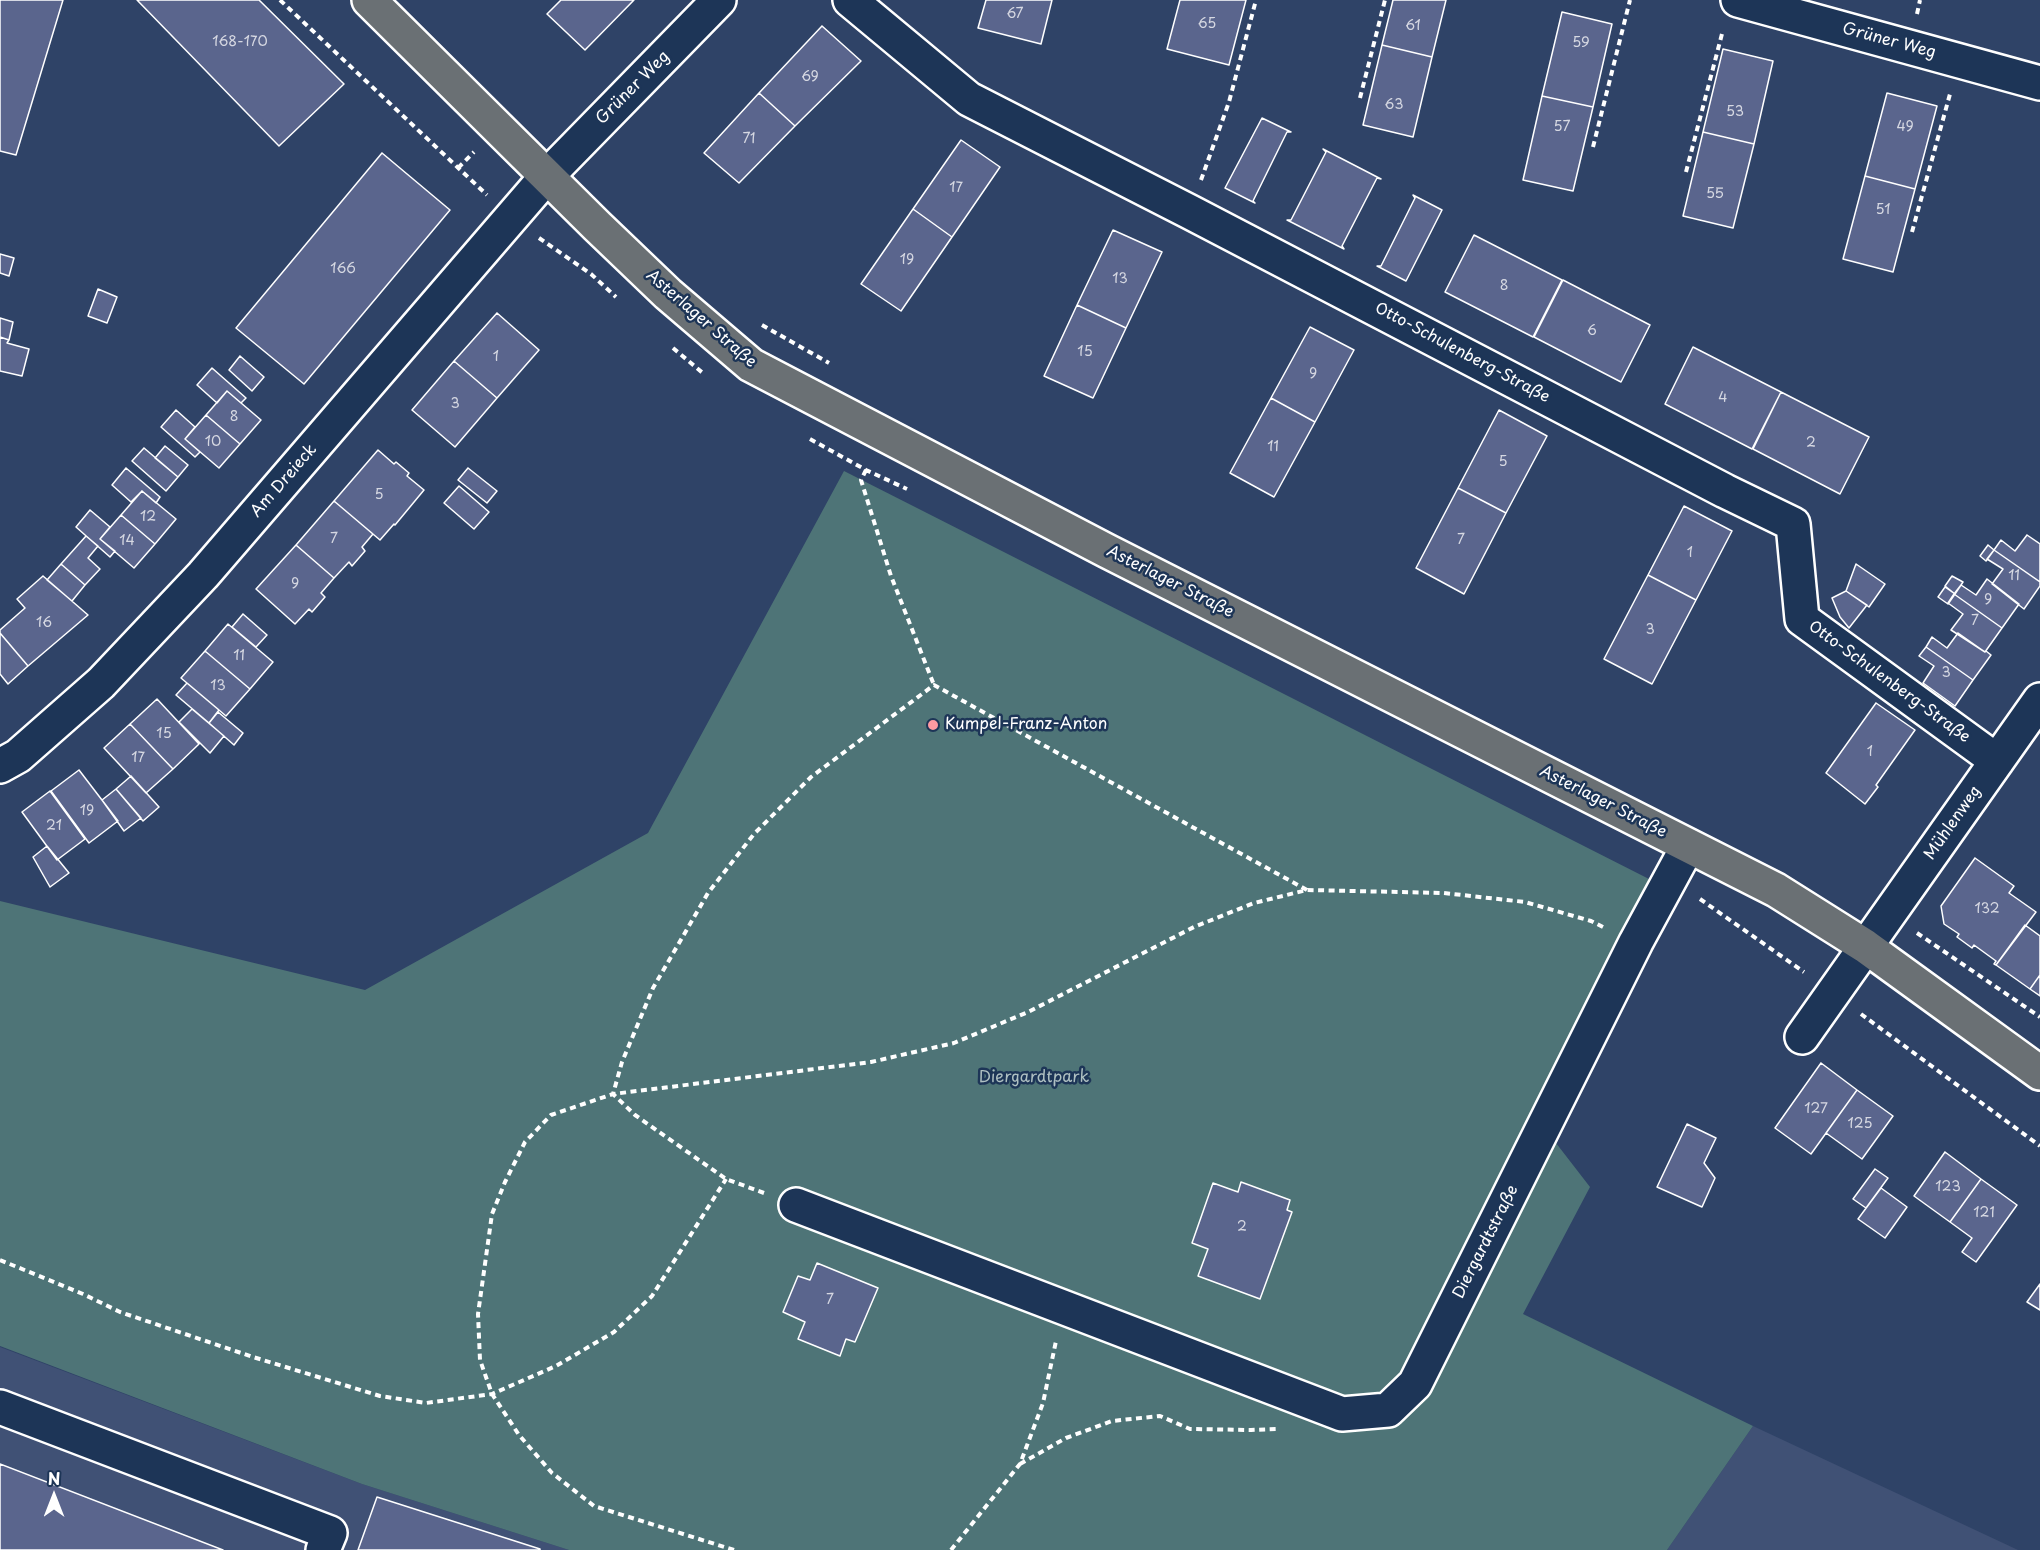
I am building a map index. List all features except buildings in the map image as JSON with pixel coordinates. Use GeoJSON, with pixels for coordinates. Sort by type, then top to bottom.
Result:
{"type":"FeatureCollection","features":[{"type":"Feature","properties":{"kind":"main road","name":"Asterlager Straße"},"geometry":{"type":"LineString","coordinates":[[369,0],[668,294],[751,365],[1107,550],[1776,890],[1865,946],[2040,1073]]}},
{"type":"Feature","properties":{"kind":"street","name":"Grüner Weg"},"geometry":{"type":"LineString","coordinates":[[548,176],[718,0]]}},
{"type":"Feature","properties":{"kind":"street","name":"Otto-Schulenberg-Straße"},"geometry":{"type":"LineString","coordinates":[[850,0],[969,99],[1793,524],[1802,619],[1997,761]]}},
{"type":"Feature","properties":{"kind":"street","name":"Grüner Weg"},"geometry":{"type":"LineString","coordinates":[[1731,11],[1959,60],[2040,83]]}},
{"type":"Feature","properties":{"kind":"street","name":"Am Dreieck"},"geometry":{"type":"LineString","coordinates":[[0,766],[18,756],[101,683],[203,575],[548,176]]}},
{"type":"Feature","properties":{"kind":"street","name":"Mühlenweg"},"geometry":{"type":"LineString","coordinates":[[1802,1037],[2040,700]]}},
{"type":"Feature","properties":{"kind":"street","name":"Diergardtstraße"},"geometry":{"type":"LineString","coordinates":[[796,1205],[1342,1414],[1388,1410],[1415,1384],[1636,942],[1688,846]]}},
{"type":"Feature","properties":{"kind":"street"},"geometry":{"type":"LineString","coordinates":[[0,1407],[330,1533],[323,1550]]}},
{"type":"Feature","properties":{"kind":"path"},"geometry":{"type":"LineString","coordinates":[[1190,212],[1229,102],[1256,0]]}},
{"type":"Feature","properties":{"kind":"path"},"geometry":{"type":"LineString","coordinates":[[1360,98],[1385,0]]}},
{"type":"Feature","properties":{"kind":"path"},"geometry":{"type":"LineString","coordinates":[[1593,147],[1630,0]]}},
{"type":"Feature","properties":{"kind":"path"},"geometry":{"type":"LineString","coordinates":[[1686,172],[1731,11]]}},
{"type":"Feature","properties":{"kind":"path"},"geometry":{"type":"LineString","coordinates":[[1912,232],[1959,60]]}},
{"type":"Feature","properties":{"kind":"path"},"geometry":{"type":"LineString","coordinates":[[752,320],[832,365]]}},
{"type":"Feature","properties":{"kind":"path"},"geometry":{"type":"LineString","coordinates":[[866,470],[861,480],[891,576],[934,685],[1306,890]]}},
{"type":"Feature","properties":{"kind":"path"},"geometry":{"type":"LineString","coordinates":[[613,1094],[622,1062],[653,988],[708,893],[748,842],[812,777],[934,685]]}},
{"type":"Feature","properties":{"kind":"path"},"geometry":{"type":"LineString","coordinates":[[734,1550],[594,1506],[552,1473],[519,1435],[492,1394],[480,1360],[478,1314],[492,1214],[525,1142],[551,1115],[613,1094],[871,1062],[954,1043],[1028,1012],[1194,927],[1254,903],[1306,890],[1444,892],[1525,902],[1591,921],[1636,942]]}},
{"type":"Feature","properties":{"kind":"path"},"geometry":{"type":"LineString","coordinates":[[1888,915],[2040,1017]]}},
{"type":"Feature","properties":{"kind":"path"},"geometry":{"type":"LineString","coordinates":[[1833,993],[2040,1146]]}},
{"type":"Feature","properties":{"kind":"path"},"geometry":{"type":"LineString","coordinates":[[613,1094],[635,1115],[726,1179],[796,1205]]}},
{"type":"Feature","properties":{"kind":"path"},"geometry":{"type":"LineString","coordinates":[[0,1260],[120,1312],[253,1357],[380,1396],[426,1403],[492,1394],[556,1366],[615,1332],[652,1296],[726,1179]]}},
{"type":"Feature","properties":{"kind":"path"},"geometry":{"type":"LineString","coordinates":[[951,1550],[1020,1464],[1042,1403],[1064,1309]]}},
{"type":"Feature","properties":{"kind":"path"},"geometry":{"type":"LineString","coordinates":[[1020,1464],[1066,1438],[1112,1421],[1160,1416],[1190,1429],[1282,1429]]}},
{"type":"Feature","properties":{"kind":"shaded area"},"geometry":{"type":"Polygon","coordinates":[[[0,1347],[362,1484],[569,1550],[0,1550],[0,1347]]]}},
{"type":"Feature","properties":{"kind":"shaded area"},"geometry":{"type":"Polygon","coordinates":[[[1753,1426],[2018,1550],[1667,1550],[1753,1426]]]}},
{"type":"Feature","properties":{"kind":"green space","name":"Diergardtpark"},"geometry":{"type":"Polygon","coordinates":[[[844,471],[1649,879],[1532,1112],[1590,1187],[1523,1314],[1753,1426],[1667,1550],[569,1550],[362,1484],[0,1346],[0,901],[365,990],[648,833],[844,471]]]}},
{"type":"Feature","properties":{"kind":"place","name":"Kumpel-Franz-Anton"},"geometry":{"type":"Point","coordinates":[933,725]}}]}
